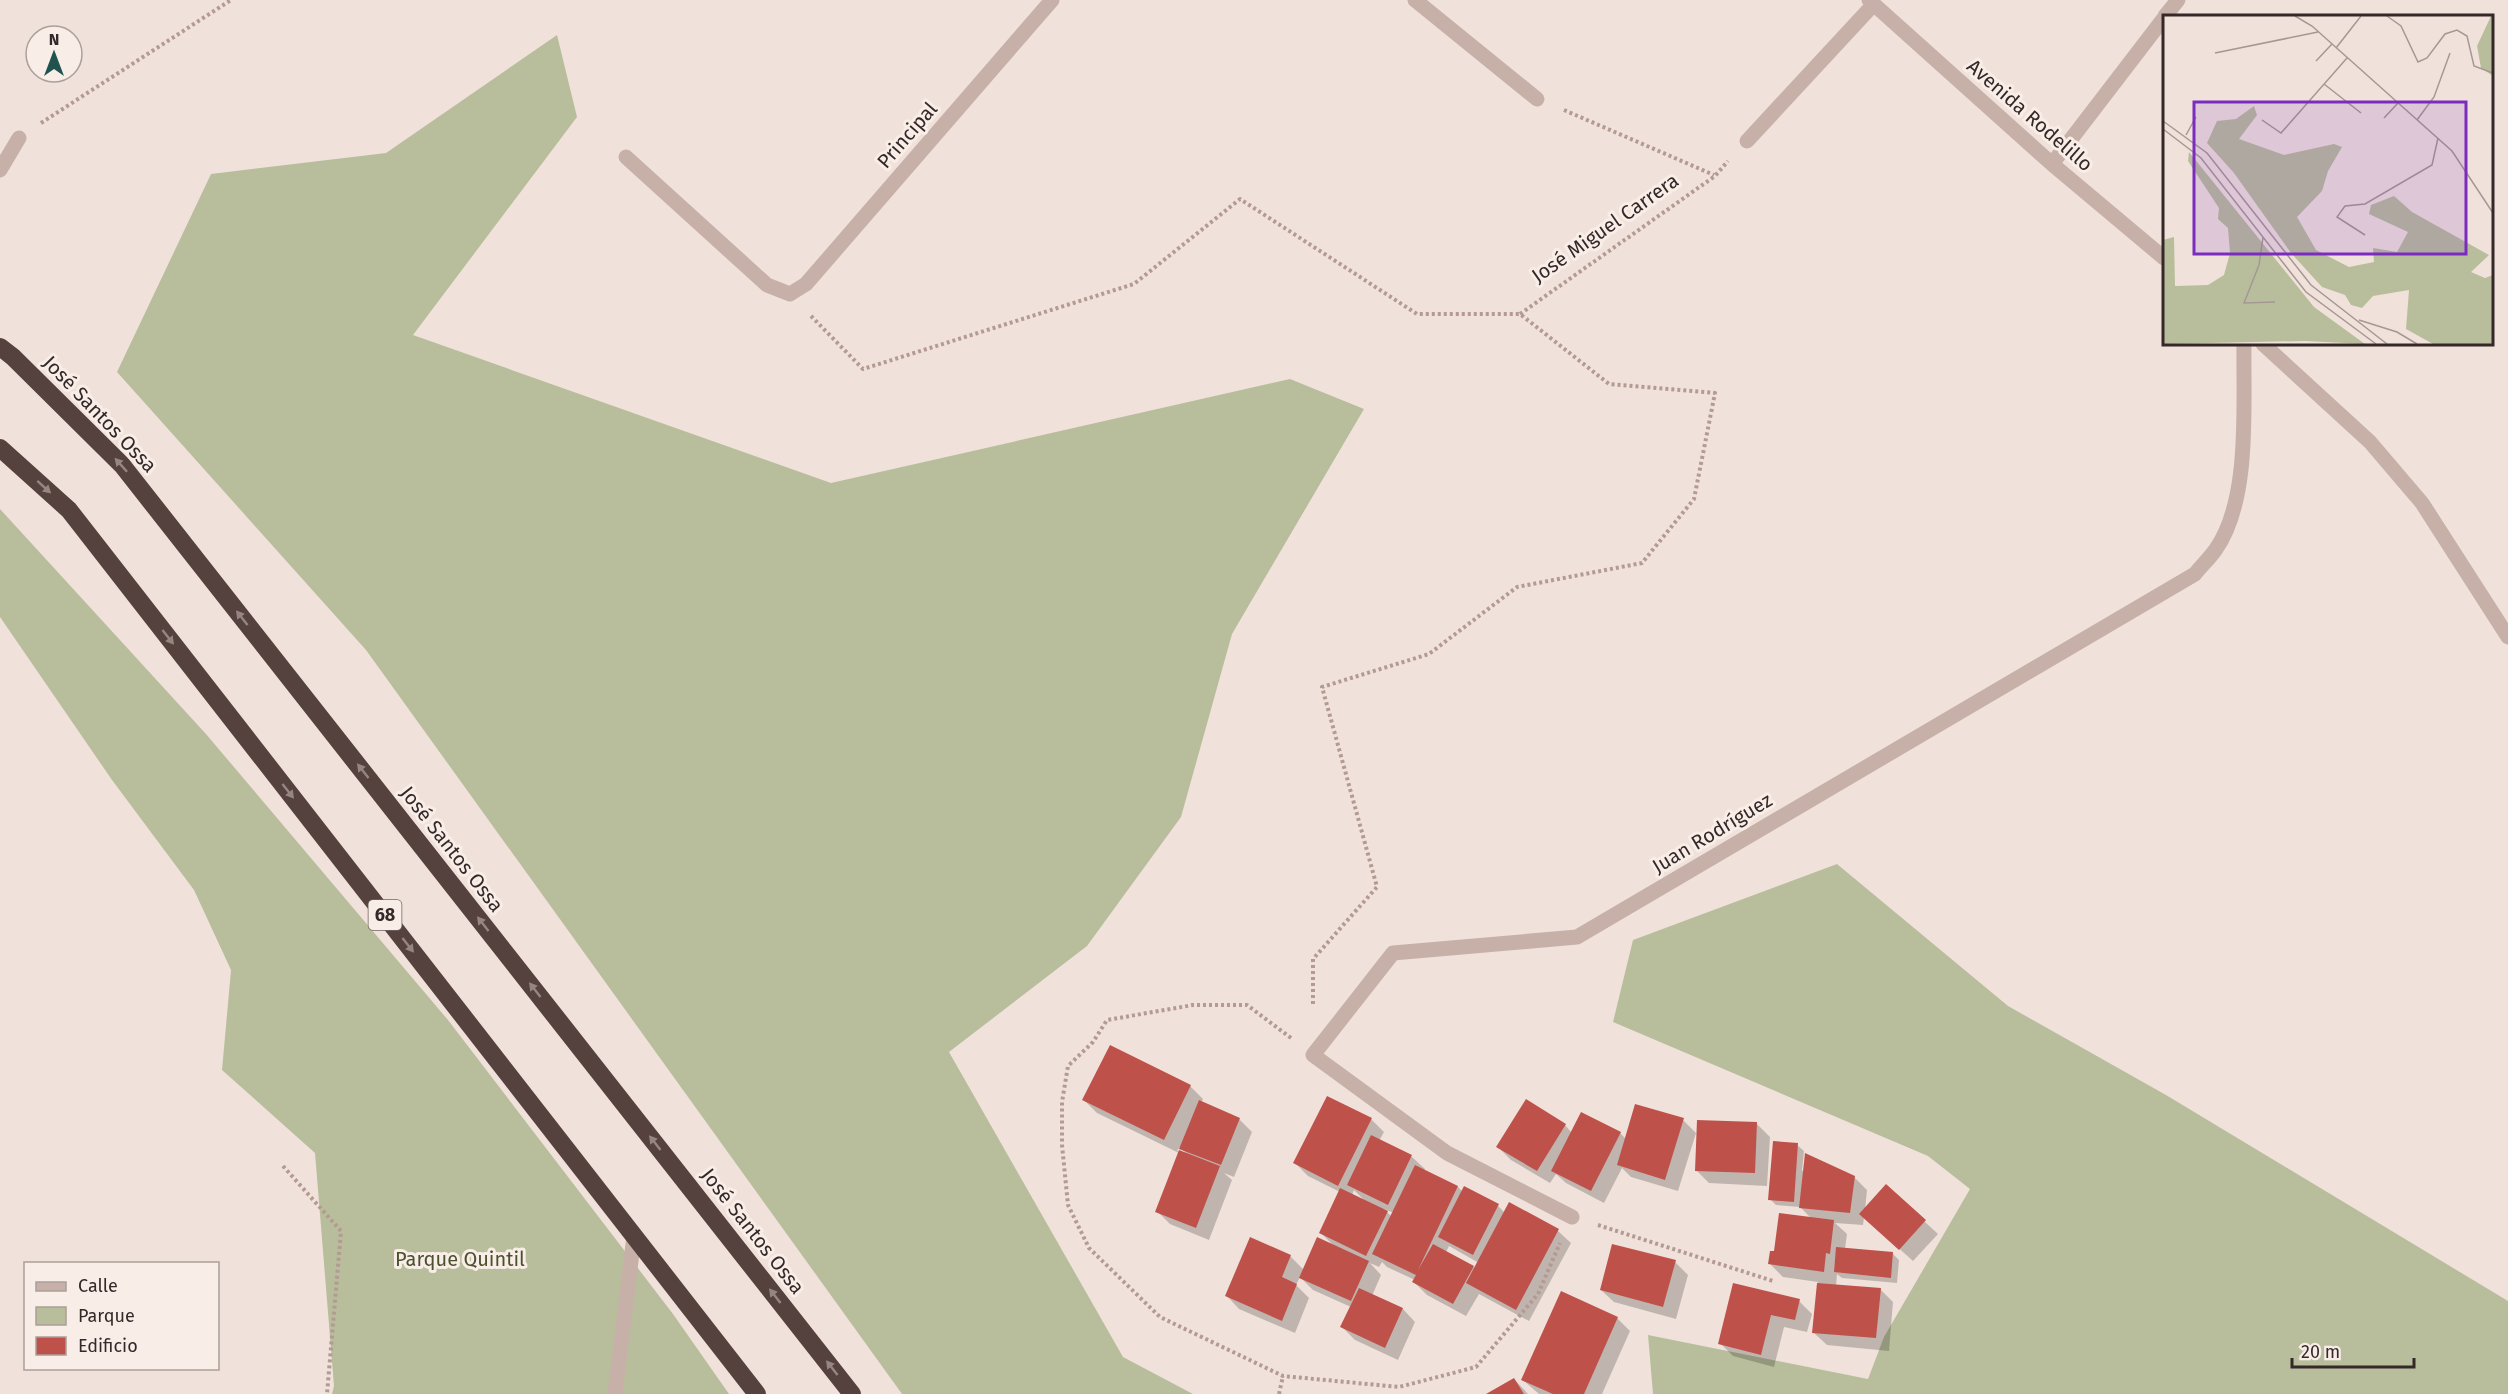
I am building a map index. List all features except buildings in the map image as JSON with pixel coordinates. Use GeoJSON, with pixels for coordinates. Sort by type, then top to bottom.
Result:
{"type":"FeatureCollection","features":[{"type":"Feature","properties":{"kind":"highway","name":"José Santos Ossa"},"geometry":{"type":"LineString","coordinates":[[0,347],[14,357],[122,465],[852,1394]]}},
{"type":"Feature","properties":{"kind":"highway","name":"68"},"geometry":{"type":"LineString","coordinates":[[0,448],[69,510],[757,1394]]}},
{"type":"Feature","properties":{"kind":"street","name":"Principal"},"geometry":{"type":"LineString","coordinates":[[790,294],[806,284],[1052,0]]}},
{"type":"Feature","properties":{"kind":"street"},"geometry":{"type":"LineString","coordinates":[[1415,0],[1537,99]]}},
{"type":"Feature","properties":{"kind":"street"},"geometry":{"type":"LineString","coordinates":[[2167,15],[2178,0]]}},
{"type":"Feature","properties":{"kind":"street"},"geometry":{"type":"LineString","coordinates":[[1746,141],[1871,2]]}},
{"type":"Feature","properties":{"kind":"street","name":"Avenida Rodelillo"},"geometry":{"type":"LineString","coordinates":[[1871,2],[2052,164],[2163,257]]}},
{"type":"Feature","properties":{"kind":"street"},"geometry":{"type":"LineString","coordinates":[[2052,164],[2163,20]]}},
{"type":"Feature","properties":{"kind":"street"},"geometry":{"type":"LineString","coordinates":[[0,170],[19,138]]}},
{"type":"Feature","properties":{"kind":"street"},"geometry":{"type":"LineString","coordinates":[[626,157],[767,285],[790,294]]}},
{"type":"Feature","properties":{"kind":"street","name":"Juan Rodríguez"},"geometry":{"type":"LineString","coordinates":[[1313,1055],[1393,953],[1577,937],[2194,573],[2217,548],[2237,495],[2241,466],[2244,345]]}},
{"type":"Feature","properties":{"kind":"street"},"geometry":{"type":"LineString","coordinates":[[2264,345],[2312,386],[2370,442],[2422,503],[2508,637]]}},
{"type":"Feature","properties":{"kind":"street"},"geometry":{"type":"LineString","coordinates":[[1313,1055],[1446,1153],[1572,1217]]}},
{"type":"Feature","properties":{"kind":"street"},"geometry":{"type":"LineString","coordinates":[[615,1394],[634,1236]]}},
{"type":"Feature","properties":{"kind":"path"},"geometry":{"type":"LineString","coordinates":[[19,138],[231,0]]}},
{"type":"Feature","properties":{"kind":"path","name":"José Miguel Carrera"},"geometry":{"type":"LineString","coordinates":[[1520,314],[1715,176],[1537,99]]}},
{"type":"Feature","properties":{"kind":"path"},"geometry":{"type":"LineString","coordinates":[[790,294],[863,369],[1134,284],[1240,199],[1417,314],[1520,314],[1609,384],[1715,393],[1694,500],[1642,563],[1517,587],[1429,654],[1322,687],[1377,887],[1313,959],[1313,1055]]}},
{"type":"Feature","properties":{"kind":"path"},"geometry":{"type":"LineString","coordinates":[[1313,1055],[1248,1005],[1193,1005],[1107,1020],[1093,1041],[1068,1066],[1062,1102],[1062,1144],[1068,1205],[1089,1248],[1160,1317],[1283,1376],[1400,1387],[1476,1367],[1538,1294],[1572,1217],[1773,1281]]}},
{"type":"Feature","properties":{"kind":"path"},"geometry":{"type":"LineString","coordinates":[[283,1166],[341,1231],[327,1394]]}},
{"type":"Feature","properties":{"kind":"path"},"geometry":{"type":"LineString","coordinates":[[1279,1394],[1283,1376]]}},
{"type":"Feature","properties":{"kind":"green space"},"geometry":{"type":"Polygon","coordinates":[[[557,35],[577,117],[413,335],[831,483],[1290,379],[1364,409],[1232,634],[1181,817],[1087,946],[949,1052],[1123,1357],[1193,1394],[902,1394],[366,650],[117,372],[211,174],[386,153],[557,35]]]}},
{"type":"Feature","properties":{"kind":"green space","name":"Parque Quintil"},"geometry":{"type":"Polygon","coordinates":[[[0,509],[206,734],[448,1020],[673,1314],[729,1394],[332,1394],[334,1386],[315,1153],[222,1070],[231,970],[194,890],[112,780],[0,617],[0,509]]]}},
{"type":"Feature","properties":{"kind":"green space"},"geometry":{"type":"Polygon","coordinates":[[[1837,864],[2008,1006],[2166,1095],[2508,1301],[2508,1394],[1653,1394],[1648,1335],[1868,1379],[1884,1337],[1970,1189],[1928,1156],[1613,1022],[1633,940],[1837,864]]]}}]}
